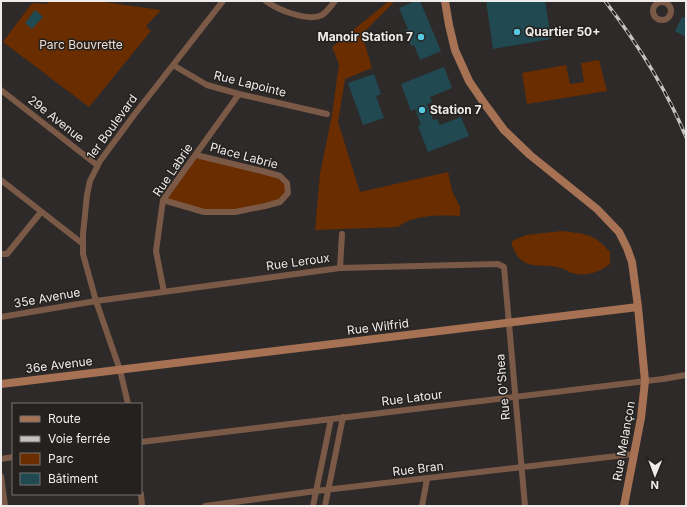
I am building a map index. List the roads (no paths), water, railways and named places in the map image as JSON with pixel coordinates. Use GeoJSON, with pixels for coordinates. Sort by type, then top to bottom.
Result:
{"type":"FeatureCollection","features":[{"type":"Feature","properties":{"kind":"street","name":"1er Boulevard"},"geometry":{"type":"LineString","coordinates":[[128,403],[120,370],[87,270],[83,244],[87,195],[90,181],[97,165],[223,1]]}},
{"type":"Feature","properties":{"kind":"street"},"geometry":{"type":"LineString","coordinates":[[266,1],[285,12],[303,16],[318,16],[323,14],[335,1]]}},
{"type":"Feature","properties":{"kind":"street","name":"Rue Melançon"},"geometry":{"type":"LineString","coordinates":[[445,1],[455,50],[469,81],[484,104],[504,130],[530,155],[597,209],[618,232],[627,248],[632,262],[645,380],[643,406],[624,506]]}},
{"type":"Feature","properties":{"kind":"street","name":"Rue Lapointe"},"geometry":{"type":"LineString","coordinates":[[173,65],[207,85],[239,94],[327,114]]}},
{"type":"Feature","properties":{"kind":"street","name":"29e Avenue"},"geometry":{"type":"LineString","coordinates":[[1,90],[97,165]]}},
{"type":"Feature","properties":{"kind":"street","name":"Rue Labrie"},"geometry":{"type":"LineString","coordinates":[[164,292],[156,251],[163,200],[239,94]]}},
{"type":"Feature","properties":{"kind":"street","name":"Place Labrie"},"geometry":{"type":"LineString","coordinates":[[163,200],[204,212],[235,212],[280,202],[288,193],[287,183],[280,176],[196,155]]}},
{"type":"Feature","properties":{"kind":"street"},"geometry":{"type":"LineString","coordinates":[[1,180],[83,244]]}},
{"type":"Feature","properties":{"kind":"street"},"geometry":{"type":"LineString","coordinates":[[1,254],[7,254],[41,212]]}},
{"type":"Feature","properties":{"kind":"street"},"geometry":{"type":"LineString","coordinates":[[340,268],[342,234]]}},
{"type":"Feature","properties":{"kind":"street","name":"Rue Leroux"},"geometry":{"type":"LineString","coordinates":[[96,300],[340,268],[498,264],[504,267]]}},
{"type":"Feature","properties":{"kind":"street","name":"Rue O'Shea"},"geometry":{"type":"LineString","coordinates":[[504,267],[525,506]]}},
{"type":"Feature","properties":{"kind":"street","name":"35e Avenue"},"geometry":{"type":"LineString","coordinates":[[1,317],[96,300]]}},
{"type":"Feature","properties":{"kind":"street","name":"Rue Wilfrid"},"geometry":{"type":"LineString","coordinates":[[120,370],[638,307]]}},
{"type":"Feature","properties":{"kind":"street","name":"36e Avenue"},"geometry":{"type":"LineString","coordinates":[[1,384],[120,370]]}},
{"type":"Feature","properties":{"kind":"street","name":"Rue Latour"},"geometry":{"type":"LineString","coordinates":[[142,442],[686,375]]}},
{"type":"Feature","properties":{"kind":"street"},"geometry":{"type":"LineString","coordinates":[[325,506],[343,417]]}},
{"type":"Feature","properties":{"kind":"street"},"geometry":{"type":"LineString","coordinates":[[313,506],[331,419]]}},
{"type":"Feature","properties":{"kind":"street","name":"Rue Bran"},"geometry":{"type":"LineString","coordinates":[[205,506],[316,491],[634,454]]}},
{"type":"Feature","properties":{"kind":"street"},"geometry":{"type":"LineString","coordinates":[[1,459],[12,457]]}},
{"type":"Feature","properties":{"kind":"street"},"geometry":{"type":"LineString","coordinates":[[1,476],[5,506]]}},
{"type":"Feature","properties":{"kind":"street"},"geometry":{"type":"LineString","coordinates":[[422,506],[427,479]]}},
{"type":"Feature","properties":{"kind":"street"},"geometry":{"type":"LineString","coordinates":[[140,495],[142,506]]}},
{"type":"Feature","properties":{"kind":"railway"},"geometry":{"type":"LineString","coordinates":[[605,1],[650,66],[686,137]]}},
{"type":"Feature","properties":{"kind":"place","name":"Quartier 50+"},"geometry":{"type":"Point","coordinates":[517,32]}},
{"type":"Feature","properties":{"kind":"place","name":"Manoir Station 7"},"geometry":{"type":"Point","coordinates":[421,37]}},
{"type":"Feature","properties":{"kind":"place","name":"Station 7"},"geometry":{"type":"Point","coordinates":[422,110]}},
{"type":"Feature","properties":{"kind":"park label","name":"Parc Bouvrette"},"geometry":{"type":"Point","coordinates":[81,45]}}]}
